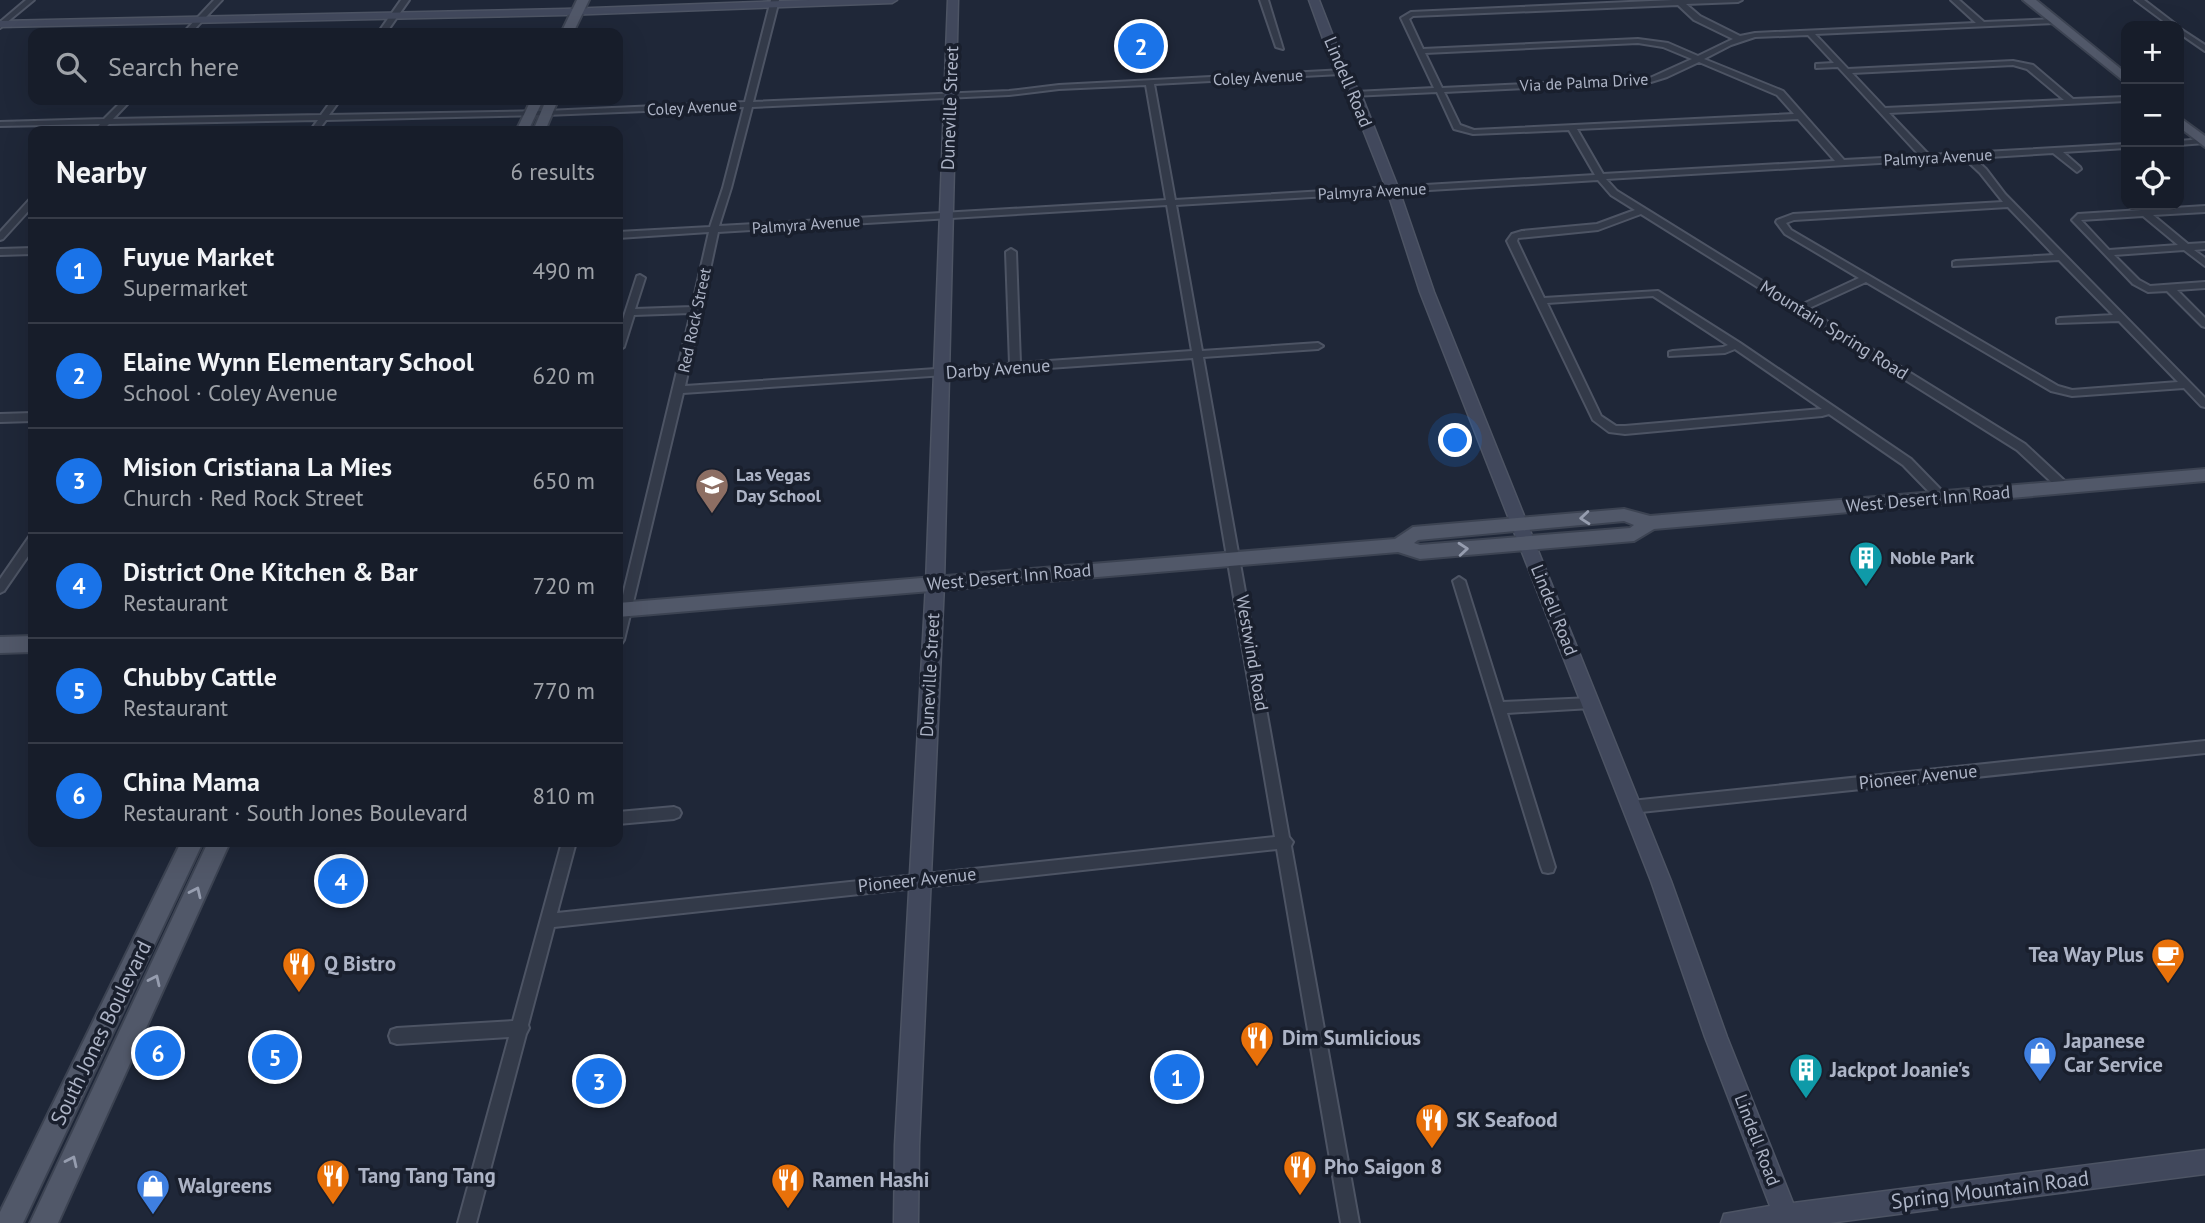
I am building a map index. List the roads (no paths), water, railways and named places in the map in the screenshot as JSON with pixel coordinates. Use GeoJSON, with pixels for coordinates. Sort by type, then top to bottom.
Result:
{"type":"FeatureCollection","features":[{"type":"Feature","properties":{"kind":"main road"},"geometry":{"type":"LineString","coordinates":[[569,28],[583,0]]}},
{"type":"Feature","properties":{"kind":"main road"},"geometry":{"type":"LineString","coordinates":[[585,26],[597,0]]}},
{"type":"Feature","properties":{"kind":"main road"},"geometry":{"type":"LineString","coordinates":[[2029,0],[2121,75]]}},
{"type":"Feature","properties":{"kind":"main road"},"geometry":{"type":"LineString","coordinates":[[2045,0],[2121,61]]}},
{"type":"Feature","properties":{"kind":"main road"},"geometry":{"type":"LineString","coordinates":[[2055,22],[2069,25],[2090,42],[2098,43]]}},
{"type":"Feature","properties":{"kind":"main road"},"geometry":{"type":"LineString","coordinates":[[524,126],[534,105]]}},
{"type":"Feature","properties":{"kind":"main road"},"geometry":{"type":"LineString","coordinates":[[541,126],[550,105]]}},
{"type":"Feature","properties":{"kind":"main road"},"geometry":{"type":"LineString","coordinates":[[2184,113],[2205,138]]}},
{"type":"Feature","properties":{"kind":"main road"},"geometry":{"type":"LineString","coordinates":[[2184,124],[2205,138]]}},
{"type":"Feature","properties":{"kind":"main road","name":"West Desert Inn Road"},"geometry":{"type":"LineString","coordinates":[[1399,545],[1413,534],[1520,524],[1624,515],[1650,523],[2205,475]]}},
{"type":"Feature","properties":{"kind":"main road","name":"West Desert Inn Road"},"geometry":{"type":"LineString","coordinates":[[623,610],[1399,545],[1420,552],[1634,534],[1650,523]]}},
{"type":"Feature","properties":{"kind":"main road"},"geometry":{"type":"LineString","coordinates":[[0,645],[28,644]]}},
{"type":"Feature","properties":{"kind":"main road","name":"South Jones Boulevard"},"geometry":{"type":"LineString","coordinates":[[9,1223],[190,847]]}},
{"type":"Feature","properties":{"kind":"main road","name":"South Jones Boulevard"},"geometry":{"type":"LineString","coordinates":[[44,1223],[217,847]]}},
{"type":"Feature","properties":{"kind":"main road"},"geometry":{"type":"LineString","coordinates":[[139,954],[173,943]]}},
{"type":"Feature","properties":{"kind":"street"},"geometry":{"type":"LineString","coordinates":[[1,24],[30,0]]}},
{"type":"Feature","properties":{"kind":"street"},"geometry":{"type":"LineString","coordinates":[[192,28],[218,0]]}},
{"type":"Feature","properties":{"kind":"street"},"geometry":{"type":"LineString","coordinates":[[386,28],[405,0]]}},
{"type":"Feature","properties":{"kind":"street"},"geometry":{"type":"LineString","coordinates":[[1,24],[591,12],[774,2],[892,0]]}},
{"type":"Feature","properties":{"kind":"street","name":"Duneville Street"},"geometry":{"type":"LineString","coordinates":[[906,1223],[935,584],[953,0]]}},
{"type":"Feature","properties":{"kind":"street"},"geometry":{"type":"LineString","coordinates":[[1264,0],[1280,47]]}},
{"type":"Feature","properties":{"kind":"street","name":"Lindell Road"},"geometry":{"type":"LineString","coordinates":[[1314,0],[1393,190],[1427,292],[1591,703],[1788,1219]]}},
{"type":"Feature","properties":{"kind":"street"},"geometry":{"type":"LineString","coordinates":[[1495,0],[1501,10]]}},
{"type":"Feature","properties":{"kind":"street"},"geometry":{"type":"LineString","coordinates":[[1738,0],[1501,10],[1405,18],[1438,90],[1461,130],[1473,132],[1802,116]]}},
{"type":"Feature","properties":{"kind":"street"},"geometry":{"type":"LineString","coordinates":[[1955,0],[1983,25]]}},
{"type":"Feature","properties":{"kind":"street"},"geometry":{"type":"LineString","coordinates":[[2138,0],[2167,21]]}},
{"type":"Feature","properties":{"kind":"street"},"geometry":{"type":"LineString","coordinates":[[1678,1],[1697,18],[1739,39]]}},
{"type":"Feature","properties":{"kind":"street","name":"Red Rock Street"},"geometry":{"type":"LineString","coordinates":[[623,602],[679,390],[714,229],[774,2]]}},
{"type":"Feature","properties":{"kind":"street","name":"Via de Palma Drive"},"geometry":{"type":"LineString","coordinates":[[1355,94],[1651,80],[1668,76],[1739,39],[1755,35],[2055,22]]}},
{"type":"Feature","properties":{"kind":"street"},"geometry":{"type":"LineString","coordinates":[[1810,33],[1927,158]]}},
{"type":"Feature","properties":{"kind":"street"},"geometry":{"type":"LineString","coordinates":[[2184,34],[2205,49]]}},
{"type":"Feature","properties":{"kind":"street"},"geometry":{"type":"LineString","coordinates":[[1420,51],[1638,41],[1665,45],[1771,88],[1789,100],[1842,163]]}},
{"type":"Feature","properties":{"kind":"street"},"geometry":{"type":"LineString","coordinates":[[1819,66],[1843,68],[2025,64],[2071,102]]}},
{"type":"Feature","properties":{"kind":"street","name":"Coley Avenue"},"geometry":{"type":"LineString","coordinates":[[0,124],[530,114],[950,95],[1342,72]]}},
{"type":"Feature","properties":{"kind":"street","name":"Westwind Road"},"geometry":{"type":"LineString","coordinates":[[1150,83],[1286,842],[1350,1223]]}},
{"type":"Feature","properties":{"kind":"street"},"geometry":{"type":"LineString","coordinates":[[1884,111],[2121,99]]}},
{"type":"Feature","properties":{"kind":"street"},"geometry":{"type":"LineString","coordinates":[[102,126],[122,105]]}},
{"type":"Feature","properties":{"kind":"street"},"geometry":{"type":"LineString","coordinates":[[317,126],[332,105]]}},
{"type":"Feature","properties":{"kind":"street","name":"Mountain Spring Road"},"geometry":{"type":"LineString","coordinates":[[1572,127],[1601,177],[1614,193],[2021,447],[2064,487]]}},
{"type":"Feature","properties":{"kind":"street"},"geometry":{"type":"LineString","coordinates":[[2184,142],[2205,138]]}},
{"type":"Feature","properties":{"kind":"street","name":"Palmyra Avenue"},"geometry":{"type":"LineString","coordinates":[[623,235],[2121,146]]}},
{"type":"Feature","properties":{"kind":"street"},"geometry":{"type":"LineString","coordinates":[[2056,150],[2077,169]]}},
{"type":"Feature","properties":{"kind":"street"},"geometry":{"type":"LineString","coordinates":[[1967,156],[2010,204],[2205,404]]}},
{"type":"Feature","properties":{"kind":"street"},"geometry":{"type":"LineString","coordinates":[[2010,204],[1793,217],[1780,222],[1788,232],[2063,391],[2186,384]]}},
{"type":"Feature","properties":{"kind":"street"},"geometry":{"type":"LineString","coordinates":[[0,237],[28,206]]}},
{"type":"Feature","properties":{"kind":"street"},"geometry":{"type":"LineString","coordinates":[[2205,209],[2078,217],[2076,220],[2136,282],[2148,289],[2205,285]]}},
{"type":"Feature","properties":{"kind":"street"},"geometry":{"type":"LineString","coordinates":[[1642,210],[1598,227],[1515,236],[1511,241],[1598,418],[1607,426],[1625,429],[1822,414],[1831,409]]}},
{"type":"Feature","properties":{"kind":"street"},"geometry":{"type":"LineString","coordinates":[[2145,213],[2205,263]]}},
{"type":"Feature","properties":{"kind":"street"},"geometry":{"type":"LineString","coordinates":[[2106,253],[2205,246]]}},
{"type":"Feature","properties":{"kind":"street"},"geometry":{"type":"LineString","coordinates":[[0,251],[28,251]]}},
{"type":"Feature","properties":{"kind":"street"},"geometry":{"type":"LineString","coordinates":[[1011,252],[1015,367]]}},
{"type":"Feature","properties":{"kind":"street"},"geometry":{"type":"LineString","coordinates":[[1956,264],[2062,257]]}},
{"type":"Feature","properties":{"kind":"street"},"geometry":{"type":"LineString","coordinates":[[623,334],[640,278]]}},
{"type":"Feature","properties":{"kind":"street"},"geometry":{"type":"LineString","coordinates":[[1800,309],[1866,278]]}},
{"type":"Feature","properties":{"kind":"street"},"geometry":{"type":"LineString","coordinates":[[2169,287],[2205,324]]}},
{"type":"Feature","properties":{"kind":"street"},"geometry":{"type":"LineString","coordinates":[[1541,301],[1655,293],[1737,345],[1907,462],[1941,497]]}},
{"type":"Feature","properties":{"kind":"street"},"geometry":{"type":"LineString","coordinates":[[630,312],[695,310]]}},
{"type":"Feature","properties":{"kind":"street"},"geometry":{"type":"LineString","coordinates":[[2060,321],[2122,318]]}},
{"type":"Feature","properties":{"kind":"street"},"geometry":{"type":"LineString","coordinates":[[1672,354],[1725,350],[1737,345]]}},
{"type":"Feature","properties":{"kind":"street","name":"Darby Avenue"},"geometry":{"type":"LineString","coordinates":[[679,390],[1318,346]]}},
{"type":"Feature","properties":{"kind":"street"},"geometry":{"type":"LineString","coordinates":[[0,418],[28,417]]}},
{"type":"Feature","properties":{"kind":"street"},"geometry":{"type":"LineString","coordinates":[[0,588],[28,547]]}},
{"type":"Feature","properties":{"kind":"street"},"geometry":{"type":"LineString","coordinates":[[1460,581],[1548,867]]}},
{"type":"Feature","properties":{"kind":"street"},"geometry":{"type":"LineString","coordinates":[[1500,708],[1591,703]]}},
{"type":"Feature","properties":{"kind":"street","name":"Pioneer Avenue"},"geometry":{"type":"LineString","coordinates":[[1631,807],[2205,747]]}},
{"type":"Feature","properties":{"kind":"street"},"geometry":{"type":"LineString","coordinates":[[623,818],[674,813]]}},
{"type":"Feature","properties":{"kind":"street","name":"Pioneer Avenue"},"geometry":{"type":"LineString","coordinates":[[548,921],[1286,842]]}},
{"type":"Feature","properties":{"kind":"street"},"geometry":{"type":"LineString","coordinates":[[467,1223],[568,847]]}},
{"type":"Feature","properties":{"kind":"street"},"geometry":{"type":"LineString","coordinates":[[397,1036],[521,1028]]}},
{"type":"Feature","properties":{"kind":"street","name":"Spring Mountain Road"},"geometry":{"type":"LineString","coordinates":[[1733,1223],[1788,1219],[2205,1162]]}},
{"type":"Feature","properties":{"kind":"place","name":"Elaine Wynn Elementary School"},"geometry":{"type":"Point","coordinates":[1141,46]}},
{"type":"Feature","properties":{"kind":"place","name":"Las Vegas Day School"},"geometry":{"type":"Point","coordinates":[712,515]}},
{"type":"Feature","properties":{"kind":"place","name":"Noble Park"},"geometry":{"type":"Point","coordinates":[1866,588]}},
{"type":"Feature","properties":{"kind":"place","name":"District One Kitchen & Bar"},"geometry":{"type":"Point","coordinates":[341,881]}},
{"type":"Feature","properties":{"kind":"place","name":"Tea Way Plus"},"geometry":{"type":"Point","coordinates":[2168,985]}},
{"type":"Feature","properties":{"kind":"place","name":"Q Bistro"},"geometry":{"type":"Point","coordinates":[299,994]}},
{"type":"Feature","properties":{"kind":"place","name":"China Mama"},"geometry":{"type":"Point","coordinates":[158,1053]}},
{"type":"Feature","properties":{"kind":"place","name":"Chubby Cattle"},"geometry":{"type":"Point","coordinates":[275,1057]}},
{"type":"Feature","properties":{"kind":"place","name":"Dim Sumlicious"},"geometry":{"type":"Point","coordinates":[1257,1068]}},
{"type":"Feature","properties":{"kind":"place","name":"Fuyue Market"},"geometry":{"type":"Point","coordinates":[1177,1077]}},
{"type":"Feature","properties":{"kind":"place","name":"Mision Cristiana La Mies"},"geometry":{"type":"Point","coordinates":[599,1081]}},
{"type":"Feature","properties":{"kind":"place","name":"Japanese Car Service"},"geometry":{"type":"Point","coordinates":[2040,1083]}},
{"type":"Feature","properties":{"kind":"place","name":"Jackpot Joanie's"},"geometry":{"type":"Point","coordinates":[1806,1100]}},
{"type":"Feature","properties":{"kind":"place","name":"SK Seafood"},"geometry":{"type":"Point","coordinates":[1432,1150]}},
{"type":"Feature","properties":{"kind":"place","name":"Pho Saigon 8"},"geometry":{"type":"Point","coordinates":[1300,1197]}},
{"type":"Feature","properties":{"kind":"place","name":"Tang Tang Tang"},"geometry":{"type":"Point","coordinates":[333,1206]}},
{"type":"Feature","properties":{"kind":"place","name":"Ramen Hashi"},"geometry":{"type":"Point","coordinates":[788,1210]}},
{"type":"Feature","properties":{"kind":"place","name":"Walgreens"},"geometry":{"type":"Point","coordinates":[153,1216]}}]}
